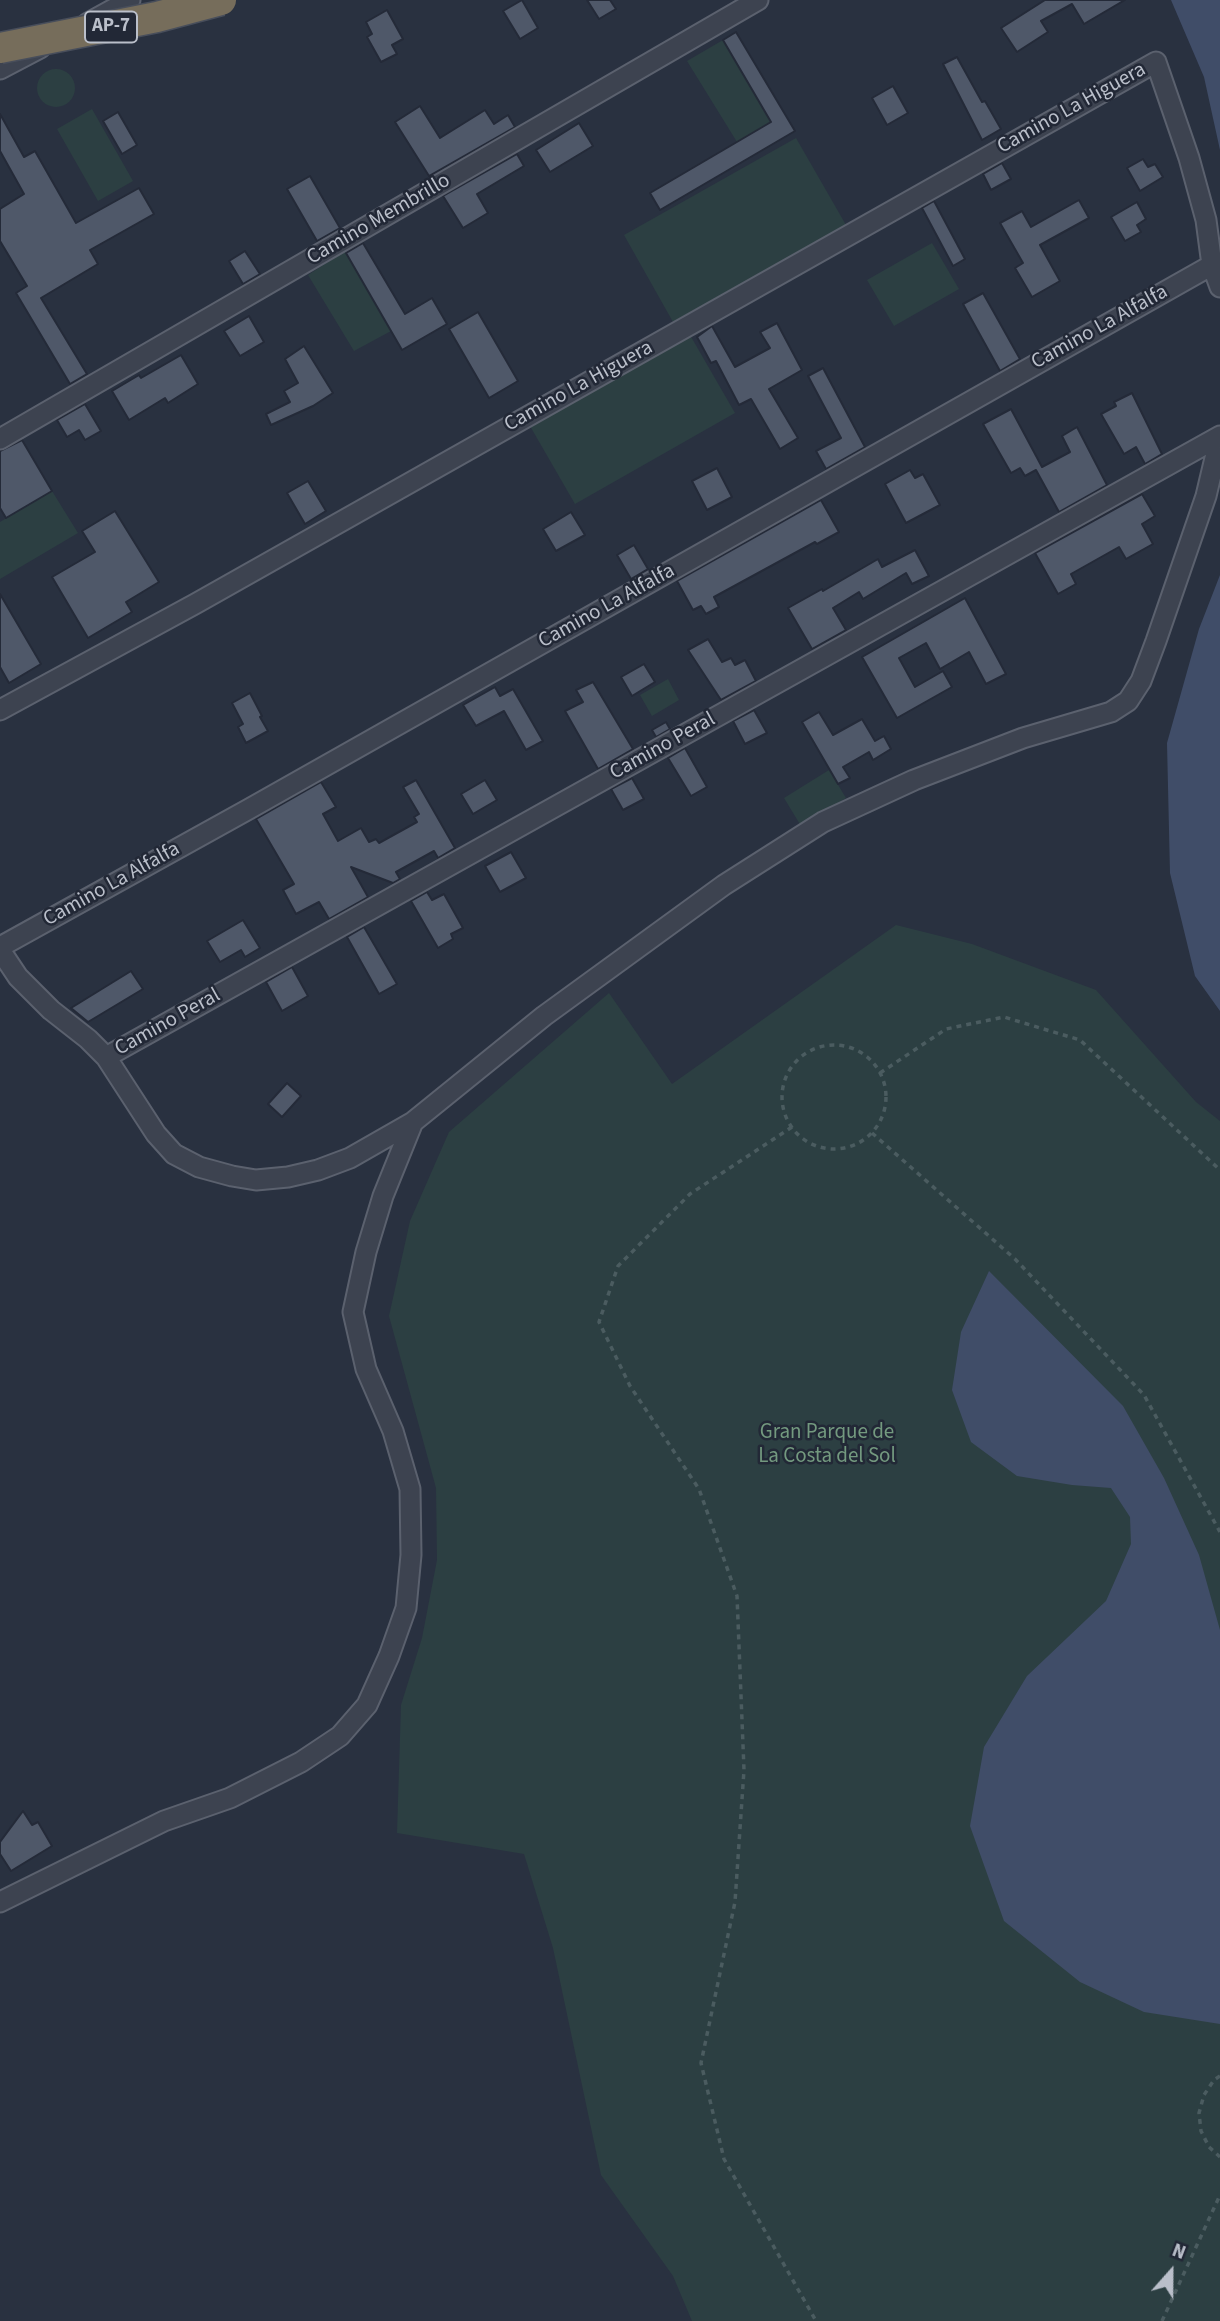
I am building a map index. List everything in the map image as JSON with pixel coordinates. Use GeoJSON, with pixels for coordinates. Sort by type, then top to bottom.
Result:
{"type":"FeatureCollection","features":[{"type":"Feature","properties":{"kind":"highway","name":"AP-7"},"geometry":{"type":"LineString","coordinates":[[0,48],[157,17],[221,0]]}},
{"type":"Feature","properties":{"kind":"street"},"geometry":{"type":"LineString","coordinates":[[0,69],[131,0]]}},
{"type":"Feature","properties":{"kind":"street","name":"Camino Membrillo"},"geometry":{"type":"LineString","coordinates":[[0,439],[758,0]]}},
{"type":"Feature","properties":{"kind":"street","name":"Camino La Higuera"},"geometry":{"type":"LineString","coordinates":[[0,710],[207,597],[1156,62],[1196,183],[1206,220],[1212,265]]}},
{"type":"Feature","properties":{"kind":"street"},"geometry":{"type":"LineString","coordinates":[[1212,265],[1220,287]]}},
{"type":"Feature","properties":{"kind":"street","name":"Camino La Alfalfa"},"geometry":{"type":"LineString","coordinates":[[0,948],[1212,265]]}},
{"type":"Feature","properties":{"kind":"street"},"geometry":{"type":"LineString","coordinates":[[0,948],[18,978],[106,1057],[156,1134],[174,1154],[198,1167],[256,1180],[288,1177],[318,1170],[350,1158],[413,1122],[556,1008],[724,885],[823,822],[914,780],[1023,738],[1111,712],[1128,701],[1141,681],[1156,641],[1206,496],[1220,437]]}},
{"type":"Feature","properties":{"kind":"street","name":"Camino Peral"},"geometry":{"type":"LineString","coordinates":[[106,1057],[1220,437]]}},
{"type":"Feature","properties":{"kind":"street"},"geometry":{"type":"LineString","coordinates":[[3,1898],[164,1821],[230,1798],[300,1762],[340,1736],[367,1705],[389,1656],[406,1608],[411,1555],[410,1489],[393,1431],[366,1368],[353,1312],[366,1252],[383,1196],[413,1122]]}},
{"type":"Feature","properties":{"kind":"path"},"geometry":{"type":"LineString","coordinates":[[880,1073],[946,1029],[1004,1017],[1080,1040],[1220,1170]]}},
{"type":"Feature","properties":{"kind":"path"},"geometry":{"type":"LineString","coordinates":[[841,1045],[857,1050],[870,1060],[880,1073],[886,1088],[886,1105],[881,1120],[872,1133],[857,1144],[839,1149],[821,1148],[805,1140],[792,1127],[784,1111],[782,1093],[786,1076],[796,1061],[809,1051],[841,1045]]}},
{"type":"Feature","properties":{"kind":"path"},"geometry":{"type":"LineString","coordinates":[[792,1127],[690,1194],[618,1266],[599,1322],[630,1386],[699,1489],[737,1596],[744,1770],[735,1902],[701,2063],[724,2159],[816,2321]]}},
{"type":"Feature","properties":{"kind":"path"},"geometry":{"type":"LineString","coordinates":[[872,1133],[1016,1259],[1144,1395],[1220,1532]]}},
{"type":"Feature","properties":{"kind":"path"},"geometry":{"type":"LineString","coordinates":[[1220,2076],[1203,2095],[1199,2113],[1201,2131],[1209,2147],[1220,2157]]}},
{"type":"Feature","properties":{"kind":"path"},"geometry":{"type":"LineString","coordinates":[[1162,2321],[1220,2195]]}},
{"type":"Feature","properties":{"kind":"green space"},"geometry":{"type":"Polygon","coordinates":[[[723,40],[771,122],[737,142],[687,61],[723,40]]]}},
{"type":"Feature","properties":{"kind":"green space"},"geometry":{"type":"Polygon","coordinates":[[[56,69],[70,74],[75,88],[70,102],[56,107],[42,102],[37,88],[42,74],[56,69]]]}},
{"type":"Feature","properties":{"kind":"green space"},"geometry":{"type":"Polygon","coordinates":[[[92,109],[133,181],[98,201],[57,129],[92,109]]]}},
{"type":"Feature","properties":{"kind":"green space"},"geometry":{"type":"Polygon","coordinates":[[[796,138],[846,225],[673,322],[624,235],[796,138]]]}},
{"type":"Feature","properties":{"kind":"green space"},"geometry":{"type":"Polygon","coordinates":[[[932,243],[959,289],[894,326],[867,280],[932,243]]]}},
{"type":"Feature","properties":{"kind":"green space"},"geometry":{"type":"Polygon","coordinates":[[[345,251],[391,331],[354,351],[308,275],[345,251]]]}},
{"type":"Feature","properties":{"kind":"green space"},"geometry":{"type":"Polygon","coordinates":[[[690,335],[735,413],[575,504],[530,426],[690,335]]]}},
{"type":"Feature","properties":{"kind":"green space"},"geometry":{"type":"Polygon","coordinates":[[[52,491],[78,533],[0,579],[0,522],[52,491]]]}},
{"type":"Feature","properties":{"kind":"green space"},"geometry":{"type":"Polygon","coordinates":[[[668,679],[679,700],[652,716],[640,695],[668,679]]]}},
{"type":"Feature","properties":{"kind":"green space"},"geometry":{"type":"Polygon","coordinates":[[[829,770],[846,798],[801,826],[784,798],[829,770]]]}},
{"type":"Feature","properties":{"kind":"green space","name":"Gran Parque de La Costa del Sol"},"geometry":{"type":"Polygon","coordinates":[[[896,925],[972,944],[1096,990],[1196,1102],[1220,1121],[1220,2321],[692,2321],[673,2276],[601,2175],[553,1948],[524,1854],[397,1833],[401,1705],[422,1638],[437,1560],[436,1488],[389,1316],[410,1221],[449,1132],[609,993],[672,1084],[896,925]]]}},
{"type":"Feature","properties":{"kind":"water"},"geometry":{"type":"Polygon","coordinates":[[[1171,0],[1220,0],[1220,150],[1204,77],[1171,0]]]}},
{"type":"Feature","properties":{"kind":"water"},"geometry":{"type":"Polygon","coordinates":[[[1220,575],[1220,1011],[1195,976],[1170,873],[1167,743],[1199,629],[1220,575]]]}},
{"type":"Feature","properties":{"kind":"water"},"geometry":{"type":"Polygon","coordinates":[[[989,1271],[1123,1406],[1164,1478],[1199,1555],[1220,1630],[1220,2024],[1144,2012],[1080,1982],[1004,1921],[970,1826],[984,1747],[1027,1676],[1106,1601],[1131,1544],[1130,1517],[1111,1488],[1017,1476],[971,1442],[952,1390],[961,1332],[989,1271]]]}},
{"type":"Feature","properties":{"kind":"building"},"geometry":{"type":"Polygon","coordinates":[[[522,0],[538,28],[520,39],[503,11],[522,0]]]}},
{"type":"Feature","properties":{"kind":"building"},"geometry":{"type":"Polygon","coordinates":[[[587,0],[610,0],[616,9],[599,19],[587,0]]]}},
{"type":"Feature","properties":{"kind":"building"},"geometry":{"type":"Polygon","coordinates":[[[1045,0],[1125,0],[1084,24],[1072,4],[1041,21],[1048,32],[1017,52],[1001,28],[1045,0]]]}},
{"type":"Feature","properties":{"kind":"building"},"geometry":{"type":"Polygon","coordinates":[[[387,10],[403,39],[392,45],[397,54],[381,62],[367,37],[372,34],[366,22],[387,10]]]}},
{"type":"Feature","properties":{"kind":"building"},"geometry":{"type":"Polygon","coordinates":[[[736,32],[795,131],[660,210],[650,193],[771,122],[723,40],[736,32]]]}},
{"type":"Feature","properties":{"kind":"building"},"geometry":{"type":"Polygon","coordinates":[[[957,57],[982,102],[985,101],[1001,129],[982,140],[943,64],[957,57]]]}},
{"type":"Feature","properties":{"kind":"building"},"geometry":{"type":"Polygon","coordinates":[[[893,86],[908,113],[887,125],[872,98],[893,86]]]}},
{"type":"Feature","properties":{"kind":"building"},"geometry":{"type":"Polygon","coordinates":[[[420,106],[440,138],[485,110],[494,124],[508,115],[515,127],[429,176],[395,122],[420,106]]]}},
{"type":"Feature","properties":{"kind":"building"},"geometry":{"type":"Polygon","coordinates":[[[118,112],[137,145],[122,154],[103,121],[118,112]]]}},
{"type":"Feature","properties":{"kind":"building"},"geometry":{"type":"Polygon","coordinates":[[[0,114],[24,157],[35,151],[76,223],[139,188],[154,214],[90,250],[98,264],[41,298],[87,374],[70,384],[16,293],[27,286],[0,241],[0,209],[24,194],[0,151],[0,114]]]}},
{"type":"Feature","properties":{"kind":"building"},"geometry":{"type":"Polygon","coordinates":[[[579,123],[593,146],[550,172],[536,150],[579,123]]]}},
{"type":"Feature","properties":{"kind":"building"},"geometry":{"type":"Polygon","coordinates":[[[517,154],[524,166],[477,194],[488,213],[463,228],[443,196],[517,154]]]}},
{"type":"Feature","properties":{"kind":"building"},"geometry":{"type":"Polygon","coordinates":[[[1143,159],[1148,167],[1155,164],[1163,177],[1140,191],[1127,168],[1143,159]]]}},
{"type":"Feature","properties":{"kind":"building"},"geometry":{"type":"Polygon","coordinates":[[[1002,163],[1011,179],[991,190],[983,174],[1002,163]]]}},
{"type":"Feature","properties":{"kind":"building"},"geometry":{"type":"Polygon","coordinates":[[[310,176],[340,228],[317,241],[287,189],[310,176]]]}},
{"type":"Feature","properties":{"kind":"building"},"geometry":{"type":"Polygon","coordinates":[[[1079,200],[1089,218],[1040,245],[1060,281],[1032,297],[1015,268],[1023,263],[1000,223],[1022,211],[1031,227],[1079,200]]]}},
{"type":"Feature","properties":{"kind":"building"},"geometry":{"type":"Polygon","coordinates":[[[934,201],[965,259],[953,266],[922,208],[934,201]]]}},
{"type":"Feature","properties":{"kind":"building"},"geometry":{"type":"Polygon","coordinates":[[[1137,202],[1146,219],[1137,225],[1141,232],[1125,241],[1111,217],[1137,202]]]}},
{"type":"Feature","properties":{"kind":"building"},"geometry":{"type":"Polygon","coordinates":[[[363,243],[405,314],[432,298],[447,324],[402,350],[346,253],[363,243]]]}},
{"type":"Feature","properties":{"kind":"building"},"geometry":{"type":"Polygon","coordinates":[[[245,251],[260,274],[243,284],[229,261],[245,251]]]}},
{"type":"Feature","properties":{"kind":"building"},"geometry":{"type":"Polygon","coordinates":[[[983,293],[1020,359],[1000,371],[963,304],[983,293]]]}},
{"type":"Feature","properties":{"kind":"building"},"geometry":{"type":"Polygon","coordinates":[[[478,312],[518,381],[489,398],[449,329],[478,312]]]}},
{"type":"Feature","properties":{"kind":"building"},"geometry":{"type":"Polygon","coordinates":[[[249,316],[264,342],[240,356],[224,331],[249,316]]]}},
{"type":"Feature","properties":{"kind":"building"},"geometry":{"type":"Polygon","coordinates":[[[777,323],[802,370],[769,389],[798,438],[780,449],[751,399],[739,405],[716,361],[711,363],[697,337],[712,326],[735,367],[770,348],[760,332],[777,323]]]}},
{"type":"Feature","properties":{"kind":"building"},"geometry":{"type":"Polygon","coordinates":[[[304,346],[333,393],[313,406],[271,425],[266,414],[290,402],[284,391],[298,383],[285,359],[304,346]]]}},
{"type":"Feature","properties":{"kind":"building"},"geometry":{"type":"Polygon","coordinates":[[[181,355],[198,384],[168,403],[165,398],[129,420],[112,391],[181,355]]]}},
{"type":"Feature","properties":{"kind":"building"},"geometry":{"type":"Polygon","coordinates":[[[823,368],[865,447],[826,469],[816,451],[841,438],[808,376],[823,368]]]}},
{"type":"Feature","properties":{"kind":"building"},"geometry":{"type":"Polygon","coordinates":[[[1132,393],[1162,454],[1145,464],[1136,447],[1124,454],[1101,414],[1116,406],[1114,402],[1132,393]]]}},
{"type":"Feature","properties":{"kind":"building"},"geometry":{"type":"Polygon","coordinates":[[[85,404],[101,431],[85,440],[79,430],[67,437],[57,420],[85,404]]]}},
{"type":"Feature","properties":{"kind":"building"},"geometry":{"type":"Polygon","coordinates":[[[1011,409],[1042,467],[1070,452],[1062,436],[1077,427],[1107,485],[1059,512],[1036,470],[1025,476],[1020,468],[1011,473],[983,424],[1011,409]]]}},
{"type":"Feature","properties":{"kind":"building"},"geometry":{"type":"Polygon","coordinates":[[[22,440],[52,491],[6,518],[0,508],[0,451],[22,440]]]}},
{"type":"Feature","properties":{"kind":"building"},"geometry":{"type":"Polygon","coordinates":[[[717,468],[732,497],[707,510],[692,481],[717,468]]]}},
{"type":"Feature","properties":{"kind":"building"},"geometry":{"type":"Polygon","coordinates":[[[910,470],[915,478],[923,474],[940,505],[906,523],[885,484],[910,470]]]}},
{"type":"Feature","properties":{"kind":"building"},"geometry":{"type":"Polygon","coordinates":[[[308,481],[326,511],[305,524],[287,493],[308,481]]]}},
{"type":"Feature","properties":{"kind":"building"},"geometry":{"type":"Polygon","coordinates":[[[1142,494],[1155,516],[1142,524],[1153,544],[1126,559],[1119,547],[1071,574],[1076,584],[1058,594],[1035,553],[1142,494]]]}},
{"type":"Feature","properties":{"kind":"building"},"geometry":{"type":"Polygon","coordinates":[[[821,500],[839,532],[817,544],[815,542],[714,597],[719,607],[706,614],[701,606],[693,610],[677,581],[821,500]]]}},
{"type":"Feature","properties":{"kind":"building"},"geometry":{"type":"Polygon","coordinates":[[[115,511],[159,582],[126,602],[132,612],[88,638],[52,577],[95,552],[82,531],[115,511]]]}},
{"type":"Feature","properties":{"kind":"building"},"geometry":{"type":"Polygon","coordinates":[[[571,512],[585,535],[556,551],[543,529],[571,512]]]}},
{"type":"Feature","properties":{"kind":"building"},"geometry":{"type":"Polygon","coordinates":[[[634,545],[648,569],[631,579],[617,555],[634,545]]]}},
{"type":"Feature","properties":{"kind":"building"},"geometry":{"type":"Polygon","coordinates":[[[915,550],[929,576],[912,584],[906,573],[863,599],[859,592],[833,608],[846,630],[812,649],[788,608],[878,559],[882,567],[915,550]]]}},
{"type":"Feature","properties":{"kind":"building"},"geometry":{"type":"Polygon","coordinates":[[[0,594],[41,664],[9,683],[0,667],[0,594]]]}},
{"type":"Feature","properties":{"kind":"building"},"geometry":{"type":"Polygon","coordinates":[[[965,598],[1006,674],[986,684],[969,652],[940,669],[926,643],[899,658],[915,687],[943,671],[952,687],[897,718],[862,657],[965,598]]]}},
{"type":"Feature","properties":{"kind":"building"},"geometry":{"type":"Polygon","coordinates":[[[708,639],[722,662],[731,658],[735,665],[745,660],[756,681],[721,700],[688,650],[708,639]]]}},
{"type":"Feature","properties":{"kind":"building"},"geometry":{"type":"Polygon","coordinates":[[[644,664],[655,682],[632,696],[621,677],[644,664]]]}},
{"type":"Feature","properties":{"kind":"building"},"geometry":{"type":"Polygon","coordinates":[[[593,682],[633,749],[598,769],[565,711],[583,702],[576,690],[593,682]]]}},
{"type":"Feature","properties":{"kind":"building"},"geometry":{"type":"Polygon","coordinates":[[[495,687],[500,696],[513,689],[543,741],[526,750],[504,711],[476,726],[463,705],[495,687]]]}},
{"type":"Feature","properties":{"kind":"building"},"geometry":{"type":"Polygon","coordinates":[[[250,693],[268,731],[246,743],[238,727],[243,724],[232,703],[250,693]]]}},
{"type":"Feature","properties":{"kind":"building"},"geometry":{"type":"Polygon","coordinates":[[[754,710],[767,733],[745,744],[733,721],[754,710]]]}},
{"type":"Feature","properties":{"kind":"building"},"geometry":{"type":"Polygon","coordinates":[[[819,712],[833,735],[862,719],[875,741],[884,736],[891,749],[873,760],[869,752],[843,767],[850,778],[838,784],[802,722],[819,712]]]}},
{"type":"Feature","properties":{"kind":"building"},"geometry":{"type":"Polygon","coordinates":[[[666,722],[670,729],[656,737],[652,730],[666,722]]]}},
{"type":"Feature","properties":{"kind":"building"},"geometry":{"type":"Polygon","coordinates":[[[685,748],[707,787],[691,796],[668,758],[685,748]]]}},
{"type":"Feature","properties":{"kind":"building"},"geometry":{"type":"Polygon","coordinates":[[[632,778],[644,799],[623,810],[611,789],[632,778]]]}},
{"type":"Feature","properties":{"kind":"building"},"geometry":{"type":"Polygon","coordinates":[[[416,780],[455,848],[438,858],[434,851],[396,872],[400,879],[393,883],[351,867],[368,897],[329,919],[319,902],[296,914],[283,890],[294,884],[256,819],[321,782],[336,807],[323,814],[338,841],[361,828],[369,842],[376,839],[379,843],[417,822],[414,817],[419,814],[403,787],[416,780]]]}},
{"type":"Feature","properties":{"kind":"building"},"geometry":{"type":"Polygon","coordinates":[[[485,780],[497,800],[473,814],[461,794],[485,780]]]}},
{"type":"Feature","properties":{"kind":"building"},"geometry":{"type":"Polygon","coordinates":[[[511,852],[526,878],[500,892],[485,866],[511,852]]]}},
{"type":"Feature","properties":{"kind":"building"},"geometry":{"type":"Polygon","coordinates":[[[427,892],[432,900],[444,894],[463,928],[451,934],[453,939],[438,948],[411,901],[427,892]]]}},
{"type":"Feature","properties":{"kind":"building"},"geometry":{"type":"Polygon","coordinates":[[[243,920],[260,948],[245,957],[241,950],[220,962],[207,941],[243,920]]]}},
{"type":"Feature","properties":{"kind":"building"},"geometry":{"type":"Polygon","coordinates":[[[364,927],[397,984],[379,994],[347,937],[364,927]]]}},
{"type":"Feature","properties":{"kind":"building"},"geometry":{"type":"Polygon","coordinates":[[[292,967],[308,996],[282,1011],[266,982],[292,967]]]}},
{"type":"Feature","properties":{"kind":"building"},"geometry":{"type":"Polygon","coordinates":[[[131,971],[143,989],[88,1022],[71,1008],[131,971]]]}},
{"type":"Feature","properties":{"kind":"building"},"geometry":{"type":"Polygon","coordinates":[[[287,1083],[301,1096],[282,1117],[268,1104],[287,1083]]]}},
{"type":"Feature","properties":{"kind":"building"},"geometry":{"type":"Polygon","coordinates":[[[23,1811],[32,1825],[38,1822],[52,1846],[11,1871],[0,1854],[0,1842],[23,1811]]]}}]}
